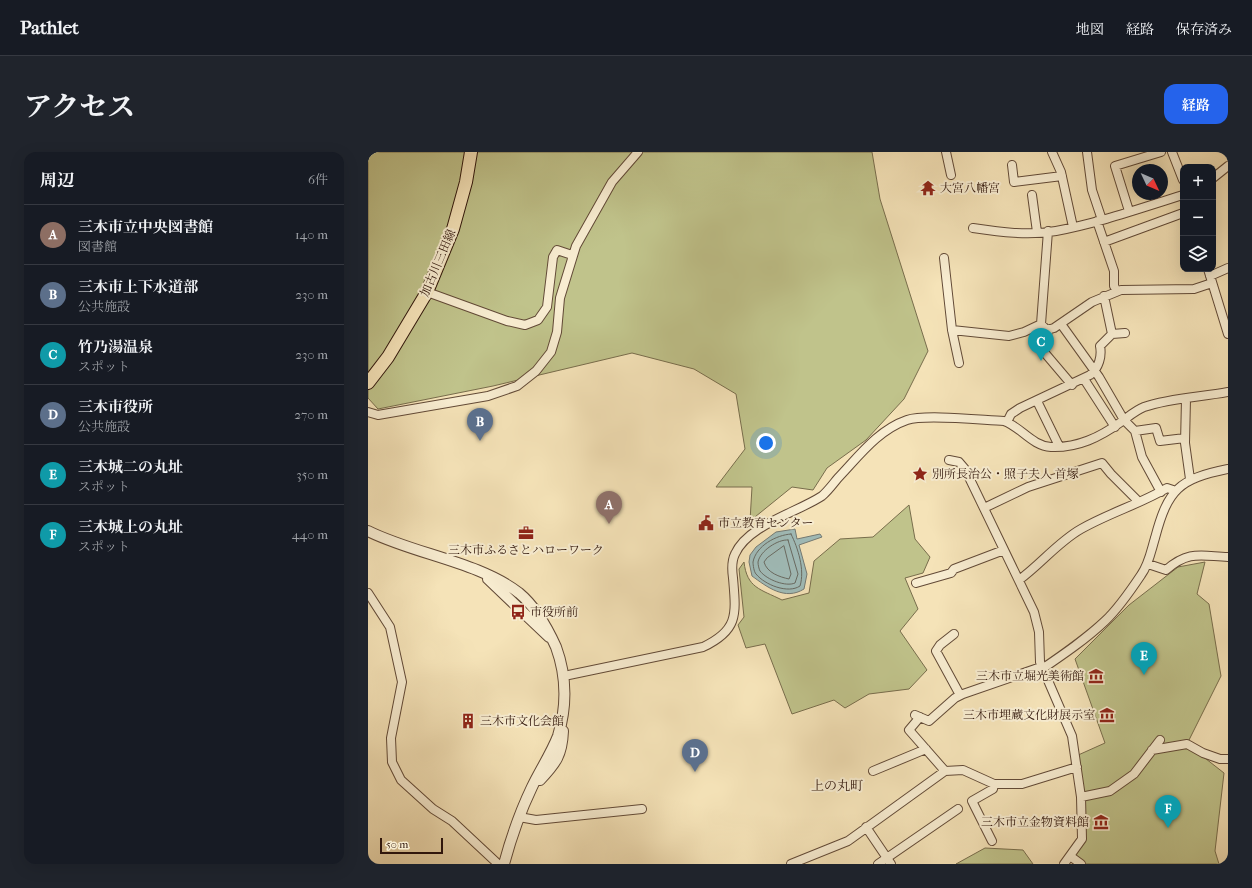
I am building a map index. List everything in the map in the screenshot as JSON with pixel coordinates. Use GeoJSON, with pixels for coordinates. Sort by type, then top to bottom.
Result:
{"type":"FeatureCollection","features":[{"type":"Feature","properties":{"kind":"main road","name":"加古川三田線"},"geometry":{"type":"LineString","coordinates":[[368,383],[388,357],[427,292],[452,229],[466,182],[471,152]]}},
{"type":"Feature","properties":{"kind":"street"},"geometry":{"type":"LineString","coordinates":[[368,412],[378,415],[488,396],[517,386],[536,371],[551,352],[557,332],[560,298],[572,255],[612,182],[638,152]]}},
{"type":"Feature","properties":{"kind":"street"},"geometry":{"type":"LineString","coordinates":[[946,152],[951,175]]}},
{"type":"Feature","properties":{"kind":"street"},"geometry":{"type":"LineString","coordinates":[[1052,152],[1062,176],[1072,227]]}},
{"type":"Feature","properties":{"kind":"street"},"geometry":{"type":"LineString","coordinates":[[1087,152],[1092,190],[1104,242],[1114,271],[1114,286],[1117,291]]}},
{"type":"Feature","properties":{"kind":"street"},"geometry":{"type":"LineString","coordinates":[[1129,211],[1115,166],[1161,152]]}},
{"type":"Feature","properties":{"kind":"street"},"geometry":{"type":"LineString","coordinates":[[1172,152],[1180,172]]}},
{"type":"Feature","properties":{"kind":"street"},"geometry":{"type":"LineString","coordinates":[[1012,164],[1014,182],[1062,176]]}},
{"type":"Feature","properties":{"kind":"street"},"geometry":{"type":"LineString","coordinates":[[1216,176],[1228,166]]}},
{"type":"Feature","properties":{"kind":"street"},"geometry":{"type":"LineString","coordinates":[[1032,195],[1037,232]]}},
{"type":"Feature","properties":{"kind":"street"},"geometry":{"type":"LineString","coordinates":[[973,228],[1002,233],[1048,232],[1100,221],[1180,196]]}},
{"type":"Feature","properties":{"kind":"street"},"geometry":{"type":"LineString","coordinates":[[1104,242],[1180,214]]}},
{"type":"Feature","properties":{"kind":"street"},"geometry":{"type":"LineString","coordinates":[[1048,232],[1041,324],[1047,330],[1061,324],[1092,302],[1117,291],[1194,289],[1210,276],[1228,268]]}},
{"type":"Feature","properties":{"kind":"street"},"geometry":{"type":"LineString","coordinates":[[427,292],[507,321],[525,325],[538,320],[547,307],[552,257],[557,250],[572,255]]}},
{"type":"Feature","properties":{"kind":"street"},"geometry":{"type":"LineString","coordinates":[[944,258],[952,330],[959,363]]}},
{"type":"Feature","properties":{"kind":"street"},"geometry":{"type":"LineString","coordinates":[[1210,276],[1228,334]]}},
{"type":"Feature","properties":{"kind":"street"},"geometry":{"type":"LineString","coordinates":[[1104,296],[1112,334]]}},
{"type":"Feature","properties":{"kind":"street"},"geometry":{"type":"LineString","coordinates":[[952,330],[1009,336],[1024,332],[1041,324]]}},
{"type":"Feature","properties":{"kind":"street"},"geometry":{"type":"LineString","coordinates":[[1061,324],[1110,396],[1124,420],[1135,432],[1142,457],[1161,492]]}},
{"type":"Feature","properties":{"kind":"street"},"geometry":{"type":"LineString","coordinates":[[1049,329],[1043,345],[1044,352],[1072,385]]}},
{"type":"Feature","properties":{"kind":"street"},"geometry":{"type":"LineString","coordinates":[[1007,422],[1011,414],[1084,379],[1094,372],[1101,355],[1100,346],[1112,334],[1125,333]]}},
{"type":"Feature","properties":{"kind":"street"},"geometry":{"type":"LineString","coordinates":[[1084,379],[1115,426]]}},
{"type":"Feature","properties":{"kind":"street"},"geometry":{"type":"LineString","coordinates":[[564,676],[702,647],[718,640],[731,626],[735,608],[732,573],[734,556],[739,546],[745,539],[763,528],[823,495],[876,438],[890,427],[909,419],[930,418],[1007,422],[1011,423],[1036,442],[1050,447],[1082,444],[1093,440],[1142,408],[1158,402],[1228,392]]}},
{"type":"Feature","properties":{"kind":"street"},"geometry":{"type":"LineString","coordinates":[[1100,403],[1110,396]]}},
{"type":"Feature","properties":{"kind":"street"},"geometry":{"type":"LineString","coordinates":[[1186,399],[1186,438],[1190,479]]}},
{"type":"Feature","properties":{"kind":"street"},"geometry":{"type":"LineString","coordinates":[[1037,401],[1059,446]]}},
{"type":"Feature","properties":{"kind":"street"},"geometry":{"type":"LineString","coordinates":[[1135,432],[1156,428],[1160,441],[1186,438]]}},
{"type":"Feature","properties":{"kind":"street"},"geometry":{"type":"LineString","coordinates":[[949,460],[959,462],[965,470],[1034,612],[1039,632],[1039,653],[1042,669],[1072,736],[1081,797],[1082,839],[1064,864]]}},
{"type":"Feature","properties":{"kind":"street"},"geometry":{"type":"LineString","coordinates":[[984,508],[1028,488],[1102,463],[1139,502]]}},
{"type":"Feature","properties":{"kind":"street"},"geometry":{"type":"LineString","coordinates":[[945,771],[909,730],[918,716],[929,721],[960,695],[1038,668],[1042,669],[1068,652],[1106,620],[1148,564],[1160,519],[1168,500],[1183,484],[1190,479],[1228,469]]}},
{"type":"Feature","properties":{"kind":"street"},"geometry":{"type":"LineString","coordinates":[[1019,580],[1070,535],[1115,511],[1139,502],[1167,488],[1176,491]]}},
{"type":"Feature","properties":{"kind":"street"},"geometry":{"type":"LineString","coordinates":[[368,531],[481,573],[520,594],[534,608],[547,626],[554,643],[564,676],[565,706],[563,715],[557,738],[519,817],[504,864]]}},
{"type":"Feature","properties":{"kind":"street"},"geometry":{"type":"LineString","coordinates":[[916,583],[951,573],[954,569],[1004,550]]}},
{"type":"Feature","properties":{"kind":"street"},"geometry":{"type":"LineString","coordinates":[[1148,564],[1166,570],[1175,562],[1191,555],[1228,557]]}},
{"type":"Feature","properties":{"kind":"street"},"geometry":{"type":"LineString","coordinates":[[368,593],[390,627],[402,682],[391,738],[392,762],[401,780],[433,809],[452,821],[498,864]]}},
{"type":"Feature","properties":{"kind":"street"},"geometry":{"type":"LineString","coordinates":[[954,634],[940,645],[936,651],[960,695]]}},
{"type":"Feature","properties":{"kind":"street"},"geometry":{"type":"LineString","coordinates":[[1081,797],[1110,791],[1134,774],[1160,740]]}},
{"type":"Feature","properties":{"kind":"street"},"geometry":{"type":"LineString","coordinates":[[1152,750],[1187,744],[1203,753],[1220,759],[1228,759]]}},
{"type":"Feature","properties":{"kind":"street"},"geometry":{"type":"LineString","coordinates":[[873,771],[926,749]]}},
{"type":"Feature","properties":{"kind":"street"},"geometry":{"type":"LineString","coordinates":[[791,864],[848,841],[945,771],[963,770],[994,784],[1022,784],[1077,767]]}},
{"type":"Feature","properties":{"kind":"street"},"geometry":{"type":"LineString","coordinates":[[992,841],[972,801],[993,789],[994,784]]}},
{"type":"Feature","properties":{"kind":"street"},"geometry":{"type":"LineString","coordinates":[[878,864],[889,861],[958,809]]}},
{"type":"Feature","properties":{"kind":"street"},"geometry":{"type":"LineString","coordinates":[[519,817],[536,820],[642,810]]}},
{"type":"Feature","properties":{"kind":"street"},"geometry":{"type":"LineString","coordinates":[[866,827],[889,861]]}},
{"type":"Feature","properties":{"kind":"street"},"geometry":{"type":"LineString","coordinates":[[1070,856],[1081,864]]}},
{"type":"Feature","properties":{"kind":"green space"},"geometry":{"type":"Polygon","coordinates":[[[368,152],[872,152],[880,199],[928,351],[904,399],[866,440],[827,468],[813,490],[792,487],[750,521],[752,487],[716,487],[745,449],[736,394],[694,369],[632,353],[493,386],[378,409],[368,398],[368,152]]]}},
{"type":"Feature","properties":{"kind":"green space"},"geometry":{"type":"Polygon","coordinates":[[[909,505],[915,539],[930,557],[923,573],[905,578],[918,609],[900,631],[927,670],[909,689],[869,694],[845,708],[834,700],[792,714],[765,644],[746,648],[738,625],[744,617],[739,569],[744,562],[748,577],[756,587],[782,600],[809,593],[814,561],[840,539],[873,537],[909,505]]]}},
{"type":"Feature","properties":{"kind":"green space"},"geometry":{"type":"Polygon","coordinates":[[[1205,562],[1197,594],[1209,604],[1221,676],[1187,744],[1224,773],[1215,851],[1219,864],[1081,864],[1070,856],[1082,839],[1076,756],[1105,743],[1075,659],[1129,605],[1178,567],[1205,562]]]}},
{"type":"Feature","properties":{"kind":"green space"},"geometry":{"type":"Polygon","coordinates":[[[985,848],[1023,850],[1033,864],[956,864],[985,848]]]}},
{"type":"Feature","properties":{"kind":"water"},"geometry":{"type":"Polygon","coordinates":[[[795,529],[797,539],[820,534],[822,537],[799,545],[807,574],[804,589],[790,594],[776,591],[752,576],[749,562],[750,555],[756,547],[776,532],[795,529]]]}},
{"type":"Feature","properties":{"kind":"place","name":"大宮八幡宮"},"geometry":{"type":"Point","coordinates":[928,188]}},
{"type":"Feature","properties":{"kind":"place","name":"竹乃湯温泉"},"geometry":{"type":"Point","coordinates":[1041,361]}},
{"type":"Feature","properties":{"kind":"place","name":"三木市上下水道部"},"geometry":{"type":"Point","coordinates":[480,441]}},
{"type":"Feature","properties":{"kind":"place","name":"別所長治公・照子夫人 首塚"},"geometry":{"type":"Point","coordinates":[920,474]}},
{"type":"Feature","properties":{"kind":"place","name":"市立教育センター"},"geometry":{"type":"Point","coordinates":[706,523]}},
{"type":"Feature","properties":{"kind":"place","name":"三木市立中央図書館"},"geometry":{"type":"Point","coordinates":[609,524]}},
{"type":"Feature","properties":{"kind":"place","name":"三木市ふるさとハローワーク"},"geometry":{"type":"Point","coordinates":[526,533]}},
{"type":"Feature","properties":{"kind":"place","name":"市役所前"},"geometry":{"type":"Point","coordinates":[518,612]}},
{"type":"Feature","properties":{"kind":"place","name":"三木城二の丸址"},"geometry":{"type":"Point","coordinates":[1144,675]}},
{"type":"Feature","properties":{"kind":"place","name":"三木市立堀光美術館"},"geometry":{"type":"Point","coordinates":[1096,676]}},
{"type":"Feature","properties":{"kind":"place","name":"三木市埋蔵文化財展示室"},"geometry":{"type":"Point","coordinates":[1107,715]}},
{"type":"Feature","properties":{"kind":"place","name":"三木市文化会館"},"geometry":{"type":"Point","coordinates":[468,721]}},
{"type":"Feature","properties":{"kind":"place","name":"三木市役所"},"geometry":{"type":"Point","coordinates":[695,772]}},
{"type":"Feature","properties":{"kind":"place","name":"三木市立金物資料館"},"geometry":{"type":"Point","coordinates":[1101,822]}},
{"type":"Feature","properties":{"kind":"place","name":"三木城上の丸址"},"geometry":{"type":"Point","coordinates":[1168,828]}},
{"type":"Feature","properties":{"kind":"district","name":"上の丸町"},"geometry":{"type":"Point","coordinates":[837,785]}}]}
